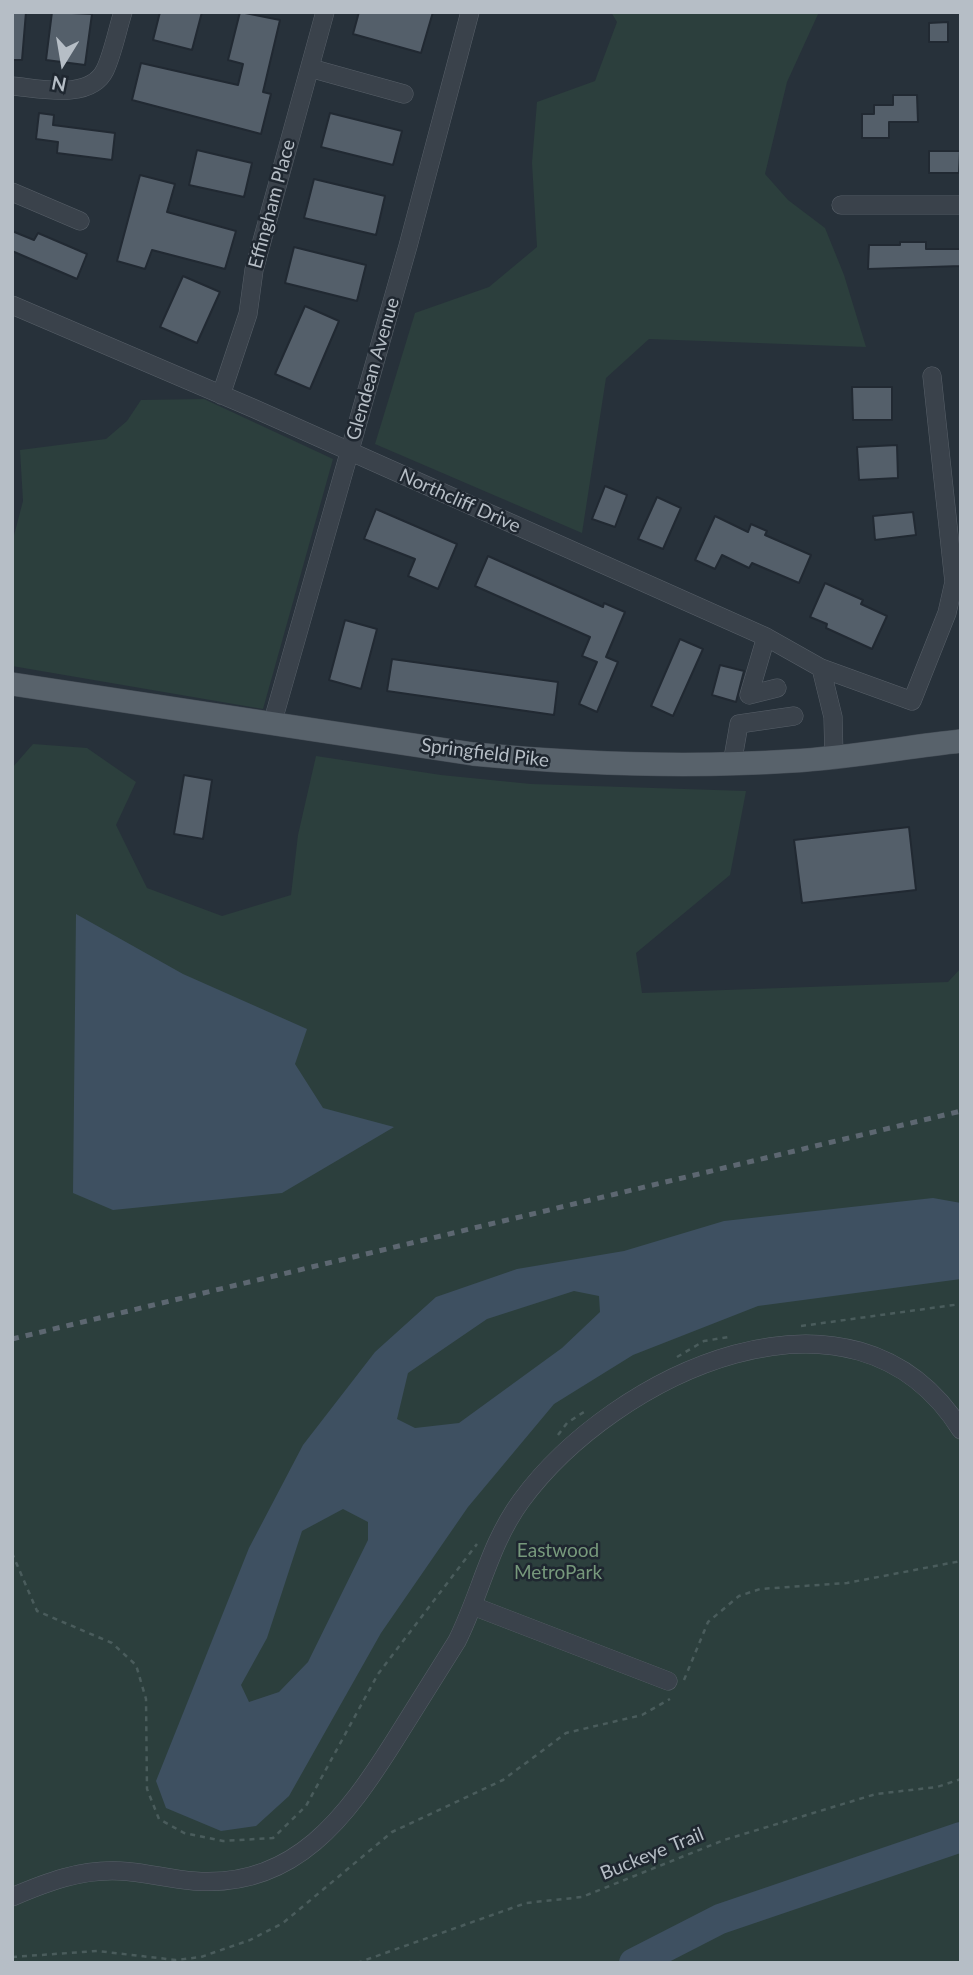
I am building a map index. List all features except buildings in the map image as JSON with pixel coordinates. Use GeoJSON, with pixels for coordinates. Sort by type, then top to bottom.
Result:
{"type":"FeatureCollection","features":[{"type":"Feature","properties":{"kind":"main road","name":"Springfield Pike"},"geometry":{"type":"LineString","coordinates":[[12,684],[474,754],[547,761],[732,764],[834,757],[961,741]]}},
{"type":"Feature","properties":{"kind":"street"},"geometry":{"type":"LineString","coordinates":[[12,86],[67,91],[87,86],[104,73],[122,12]]}},
{"type":"Feature","properties":{"kind":"street","name":"Effingham Place"},"geometry":{"type":"LineString","coordinates":[[220,396],[248,314],[254,270],[325,12]]}},
{"type":"Feature","properties":{"kind":"street","name":"Glendean Avenue"},"geometry":{"type":"LineString","coordinates":[[272,724],[401,272],[470,12]]}},
{"type":"Feature","properties":{"kind":"street"},"geometry":{"type":"LineString","coordinates":[[310,68],[404,94]]}},
{"type":"Feature","properties":{"kind":"street"},"geometry":{"type":"LineString","coordinates":[[12,192],[80,221]]}},
{"type":"Feature","properties":{"kind":"street"},"geometry":{"type":"LineString","coordinates":[[841,205],[961,205]]}},
{"type":"Feature","properties":{"kind":"street","name":"Northcliff Drive"},"geometry":{"type":"LineString","coordinates":[[12,305],[349,451],[766,637],[821,668],[912,701],[947,613],[954,582],[932,376]]}},
{"type":"Feature","properties":{"kind":"street"},"geometry":{"type":"LineString","coordinates":[[732,764],[739,724],[766,637]]}},
{"type":"Feature","properties":{"kind":"street"},"geometry":{"type":"LineString","coordinates":[[821,668],[833,717],[834,757]]}},
{"type":"Feature","properties":{"kind":"street"},"geometry":{"type":"LineString","coordinates":[[749,695],[777,688]]}},
{"type":"Feature","properties":{"kind":"street"},"geometry":{"type":"LineString","coordinates":[[739,724],[794,716]]}},
{"type":"Feature","properties":{"kind":"street"},"geometry":{"type":"LineString","coordinates":[[12,1897],[56,1879],[101,1871],[195,1881],[249,1876],[292,1859],[314,1843],[353,1804],[457,1641],[473,1606],[497,1538],[528,1492],[568,1447],[634,1397],[684,1371],[716,1359],[782,1346],[816,1344],[858,1351],[897,1367],[920,1384],[938,1400],[961,1430]]}},
{"type":"Feature","properties":{"kind":"street"},"geometry":{"type":"LineString","coordinates":[[473,1606],[673,1688]]}},
{"type":"Feature","properties":{"kind":"path"},"geometry":{"type":"LineString","coordinates":[[796,1327],[961,1304]]}},
{"type":"Feature","properties":{"kind":"path"},"geometry":{"type":"LineString","coordinates":[[670,1361],[704,1340],[730,1337]]}},
{"type":"Feature","properties":{"kind":"path"},"geometry":{"type":"LineString","coordinates":[[550,1445],[567,1423],[590,1409]]}},
{"type":"Feature","properties":{"kind":"path"},"geometry":{"type":"LineString","coordinates":[[12,1553],[37,1611],[112,1643],[136,1665],[146,1699],[146,1789],[159,1819],[184,1833],[223,1841],[273,1838],[306,1806],[378,1674],[484,1534]]}},
{"type":"Feature","properties":{"kind":"path"},"geometry":{"type":"LineString","coordinates":[[12,1957],[97,1951],[176,1960],[201,1957],[250,1940],[283,1923],[392,1832],[503,1780],[566,1733],[642,1715],[685,1679],[708,1622],[739,1596],[760,1590],[847,1583],[961,1561]]}},
{"type":"Feature","properties":{"kind":"path","name":"Buckeye Trail"},"geometry":{"type":"LineString","coordinates":[[357,1963],[526,1903],[582,1897],[724,1840],[876,1794],[937,1787],[961,1779]]}},
{"type":"Feature","properties":{"kind":"green space"},"geometry":{"type":"Polygon","coordinates":[[[611,12],[819,12],[787,82],[765,174],[788,200],[825,228],[844,275],[866,347],[649,339],[606,378],[582,533],[375,444],[415,313],[489,287],[537,247],[532,163],[537,102],[595,81],[617,22],[611,12]]]}},
{"type":"Feature","properties":{"kind":"green space"},"geometry":{"type":"Polygon","coordinates":[[[204,399],[333,459],[263,709],[12,666],[12,543],[23,501],[20,450],[106,439],[127,421],[141,400],[204,399]]]}},
{"type":"Feature","properties":{"kind":"green space","name":"Eastwood MetroPark"},"geometry":{"type":"Polygon","coordinates":[[[33,744],[87,748],[136,782],[116,825],[147,888],[222,916],[291,895],[298,835],[316,756],[441,775],[531,784],[746,791],[730,875],[636,953],[642,993],[948,982],[961,968],[961,1963],[12,1963],[12,768],[33,744]]]}},
{"type":"Feature","properties":{"kind":"water"},"geometry":{"type":"Polygon","coordinates":[[[76,914],[183,974],[307,1029],[295,1064],[323,1108],[394,1127],[282,1193],[113,1210],[73,1193],[76,914]]]}},
{"type":"Feature","properties":{"kind":"water"},"geometry":{"type":"Polygon","coordinates":[[[933,1198],[961,1203],[961,1279],[758,1306],[633,1355],[554,1404],[468,1507],[381,1633],[289,1796],[256,1826],[221,1831],[166,1808],[156,1781],[249,1548],[303,1445],[375,1352],[436,1297],[517,1269],[624,1251],[724,1221],[933,1198]],[[574,1291],[487,1319],[408,1373],[397,1419],[415,1428],[459,1423],[562,1348],[600,1312],[599,1296],[574,1291]],[[343,1509],[302,1531],[267,1638],[241,1685],[249,1702],[279,1692],[308,1662],[368,1540],[368,1522],[343,1509]]]}},
{"type":"Feature","properties":{"kind":"waterway"},"geometry":{"type":"LineString","coordinates":[[634,1963],[720,1919],[961,1837]]}},
{"type":"Feature","properties":{"kind":"railway"},"geometry":{"type":"LineString","coordinates":[[12,1339],[961,1111]]}}]}
